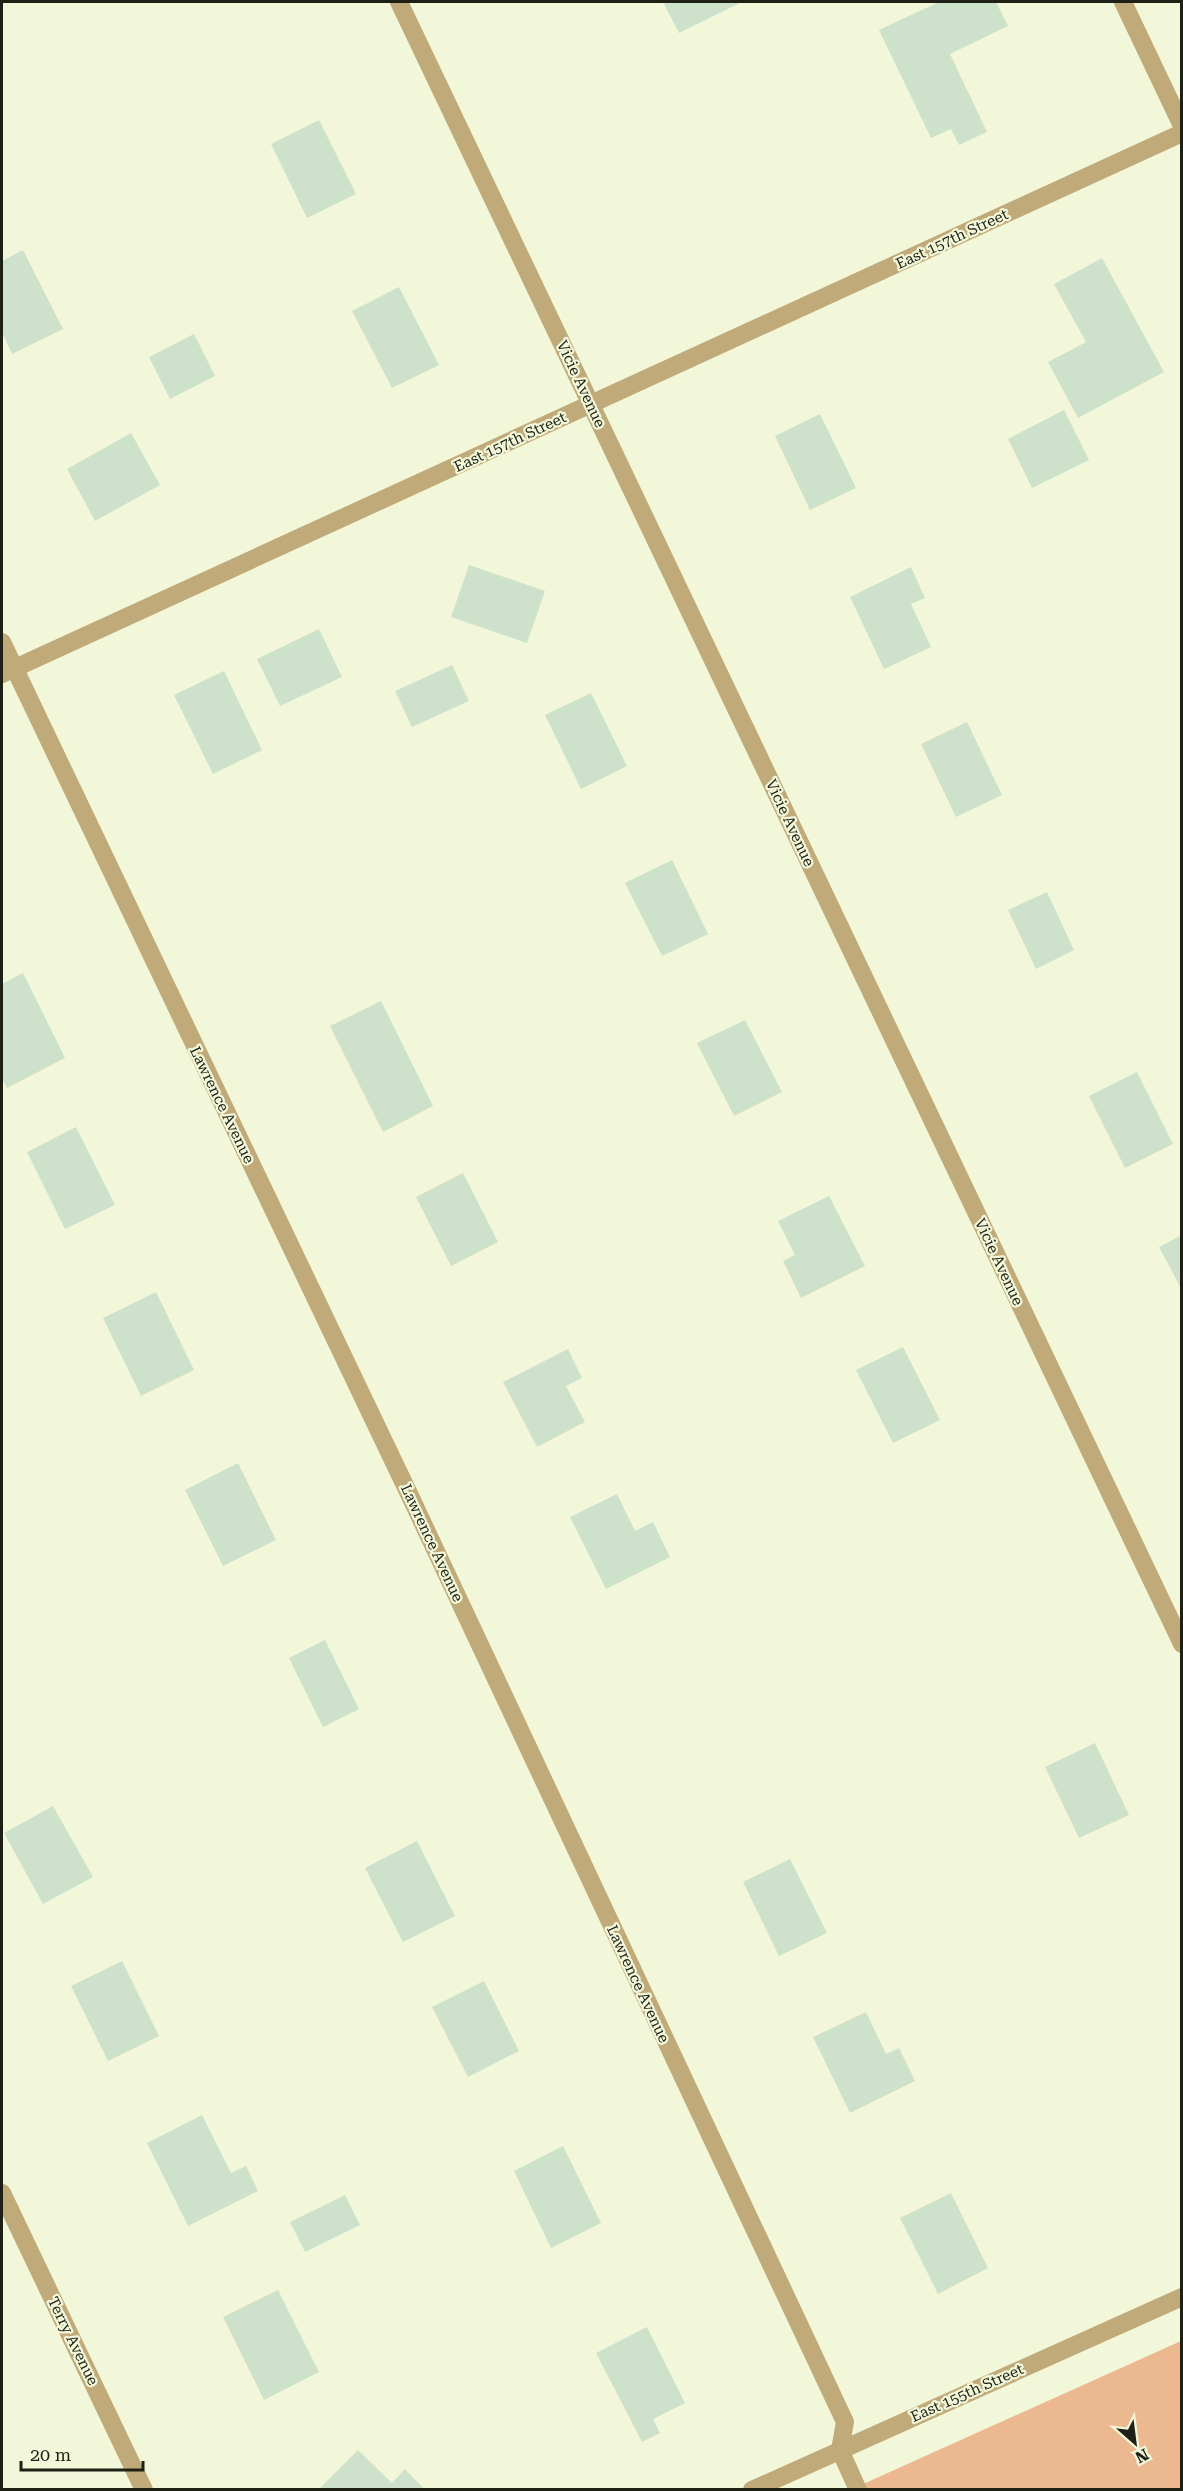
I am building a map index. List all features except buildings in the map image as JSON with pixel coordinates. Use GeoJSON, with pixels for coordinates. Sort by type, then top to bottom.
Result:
{"type":"FeatureCollection","features":[{"type":"Feature","properties":{"kind":"street","name":"Vicie Avenue"},"geometry":{"type":"LineString","coordinates":[[399,2],[1182,1644]]}},
{"type":"Feature","properties":{"kind":"street"},"geometry":{"type":"LineString","coordinates":[[1123,2],[1182,126]]}},
{"type":"Feature","properties":{"kind":"street","name":"East 157th Street"},"geometry":{"type":"LineString","coordinates":[[8,671],[1182,133]]}},
{"type":"Feature","properties":{"kind":"street","name":"Lawrence Avenue"},"geometry":{"type":"LineString","coordinates":[[2,642],[8,671],[411,1498],[845,2421],[840,2450]]}},
{"type":"Feature","properties":{"kind":"street","name":"Terry Avenue"},"geometry":{"type":"LineString","coordinates":[[2,2193],[144,2490]]}},
{"type":"Feature","properties":{"kind":"street","name":"East 155th Street"},"geometry":{"type":"LineString","coordinates":[[752,2490],[1182,2297]]}},
{"type":"Feature","properties":{"kind":"street"},"geometry":{"type":"LineString","coordinates":[[840,2450],[858,2490]]}},
{"type":"Feature","properties":{"kind":"shaded area"},"geometry":{"type":"Polygon","coordinates":[[[1181,2341],[1181,2489],[852,2489],[1181,2341]]]}}]}
